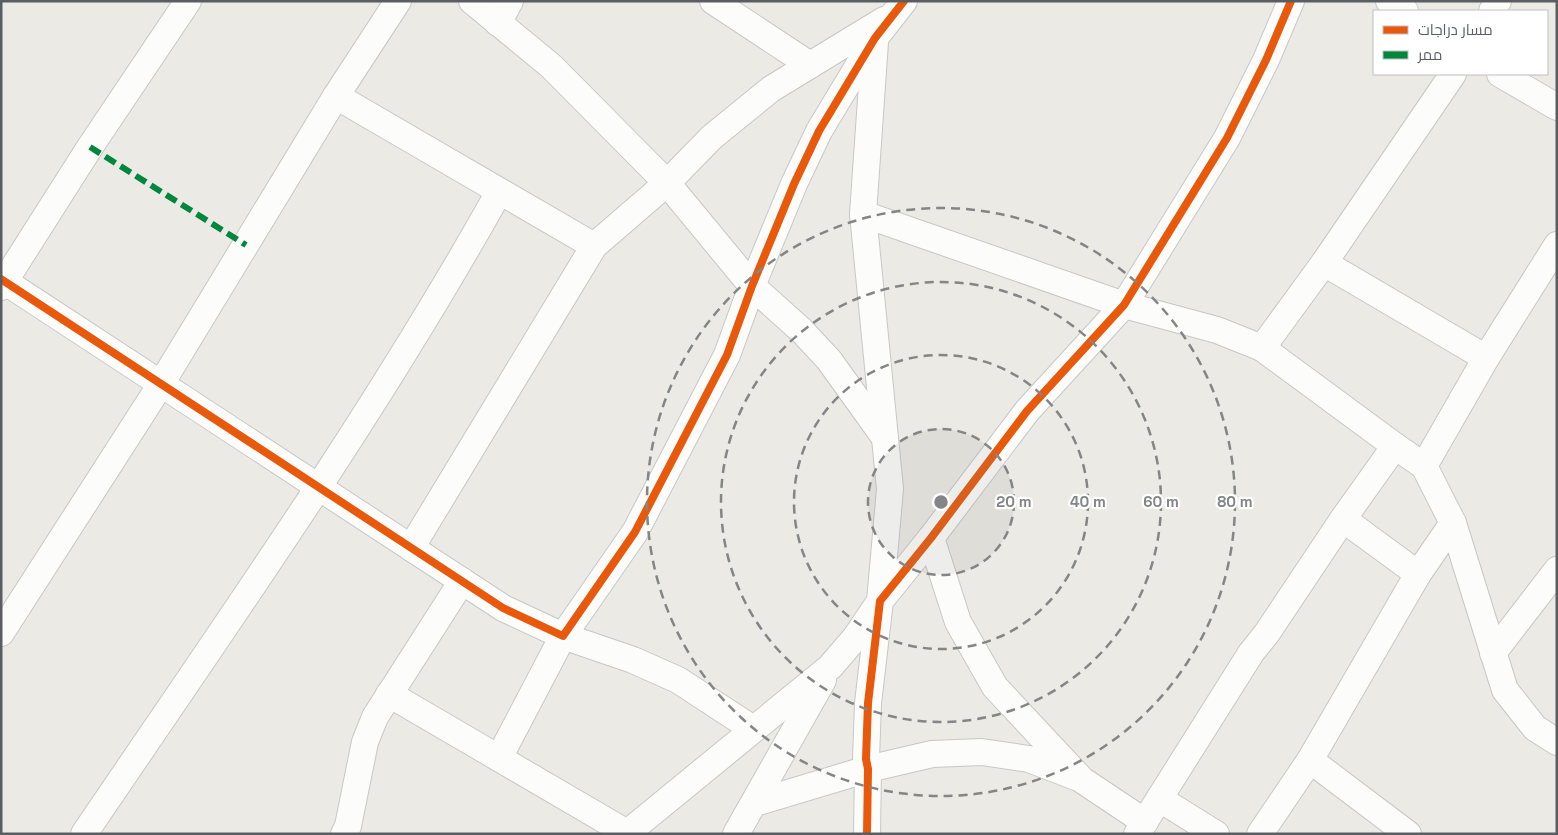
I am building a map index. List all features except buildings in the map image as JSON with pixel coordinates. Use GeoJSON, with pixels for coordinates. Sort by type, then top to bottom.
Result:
{"type":"FeatureCollection","features":[{"type":"Feature","properties":{"kind":"street"},"geometry":{"type":"LineString","coordinates":[[188,1],[90,147],[3,282],[503,608],[563,636],[633,660],[678,680],[753,729]]}},
{"type":"Feature","properties":{"kind":"street"},"geometry":{"type":"LineString","coordinates":[[1,633],[161,384],[336,96],[398,1]]}},
{"type":"Feature","properties":{"kind":"street"},"geometry":{"type":"LineString","coordinates":[[472,1],[504,12],[551,66],[667,183],[752,286],[802,331],[829,360],[885,439]]}},
{"type":"Feature","properties":{"kind":"street"},"geometry":{"type":"LineString","coordinates":[[713,1],[810,65]]}},
{"type":"Feature","properties":{"kind":"street"},"geometry":{"type":"LineString","coordinates":[[736,834],[830,667],[1027,411],[1124,305],[1227,138],[1266,60],[1291,1]]}},
{"type":"Feature","properties":{"kind":"street"},"geometry":{"type":"LineString","coordinates":[[1389,1],[1402,10]]}},
{"type":"Feature","properties":{"kind":"street"},"geometry":{"type":"LineString","coordinates":[[411,548],[594,246],[667,183],[712,136],[771,89],[899,8]]}},
{"type":"Feature","properties":{"kind":"street"},"geometry":{"type":"LineString","coordinates":[[499,758],[563,636],[634,532],[727,355],[752,286],[818,131],[875,38],[899,8]]}},
{"type":"Feature","properties":{"kind":"street"},"geometry":{"type":"LineString","coordinates":[[867,834],[868,769],[866,759],[868,702],[880,601],[890,488],[863,214],[875,38]]}},
{"type":"Feature","properties":{"kind":"street"},"geometry":{"type":"LineString","coordinates":[[1262,348],[1324,263],[1452,75]]}},
{"type":"Feature","properties":{"kind":"street"},"geometry":{"type":"LineString","coordinates":[[1502,75],[1557,107]]}},
{"type":"Feature","properties":{"kind":"street"},"geometry":{"type":"LineString","coordinates":[[336,96],[594,246]]}},
{"type":"Feature","properties":{"kind":"street"},"geometry":{"type":"LineString","coordinates":[[84,834],[318,488],[460,262],[499,192]]}},
{"type":"Feature","properties":{"kind":"street"},"geometry":{"type":"LineString","coordinates":[[863,214],[1124,305],[1217,330],[1262,348],[1424,466],[1453,523],[1505,690],[1535,728],[1557,742]]}},
{"type":"Feature","properties":{"kind":"street"},"geometry":{"type":"LineString","coordinates":[[1424,466],[1486,358],[1557,245]]}},
{"type":"Feature","properties":{"kind":"street"},"geometry":{"type":"LineString","coordinates":[[1324,263],[1486,358]]}},
{"type":"Feature","properties":{"kind":"street"},"geometry":{"type":"LineString","coordinates":[[931,538],[958,622],[995,687],[1082,780],[1141,828],[1251,654],[1395,446]]}},
{"type":"Feature","properties":{"kind":"street"},"geometry":{"type":"LineString","coordinates":[[1343,519],[1418,574]]}},
{"type":"Feature","properties":{"kind":"street"},"geometry":{"type":"LineString","coordinates":[[1260,834],[1310,760],[1418,574],[1453,523]]}},
{"type":"Feature","properties":{"kind":"street"},"geometry":{"type":"LineString","coordinates":[[351,831],[365,742],[375,717],[462,581]]}},
{"type":"Feature","properties":{"kind":"street"},"geometry":{"type":"LineString","coordinates":[[1493,653],[1553,582]]}},
{"type":"Feature","properties":{"kind":"street"},"geometry":{"type":"LineString","coordinates":[[389,694],[627,833],[830,667]]}},
{"type":"Feature","properties":{"kind":"street"},"geometry":{"type":"LineString","coordinates":[[755,802],[868,769],[932,754],[982,752],[1029,759],[1082,780]]}},
{"type":"Feature","properties":{"kind":"street"},"geometry":{"type":"LineString","coordinates":[[1310,760],[1404,833]]}},
{"type":"Feature","properties":{"kind":"street"},"geometry":{"type":"LineString","coordinates":[[1160,799],[1216,834]]}},
{"type":"Feature","properties":{"kind":"marked path"},"geometry":{"type":"LineString","coordinates":[[90,147],[246,245]]}},
{"type":"Feature","properties":{"kind":"cycle path"},"geometry":{"type":"LineString","coordinates":[[1,279],[503,608],[563,636],[635,532],[727,355],[752,286],[794,184],[819,131],[875,38],[904,1]]}},
{"type":"Feature","properties":{"kind":"cycle path"},"geometry":{"type":"LineString","coordinates":[[867,834],[868,769],[866,759],[868,703],[880,601],[931,538],[1027,411],[1124,305],[1227,138],[1266,60],[1291,1]]}}]}
